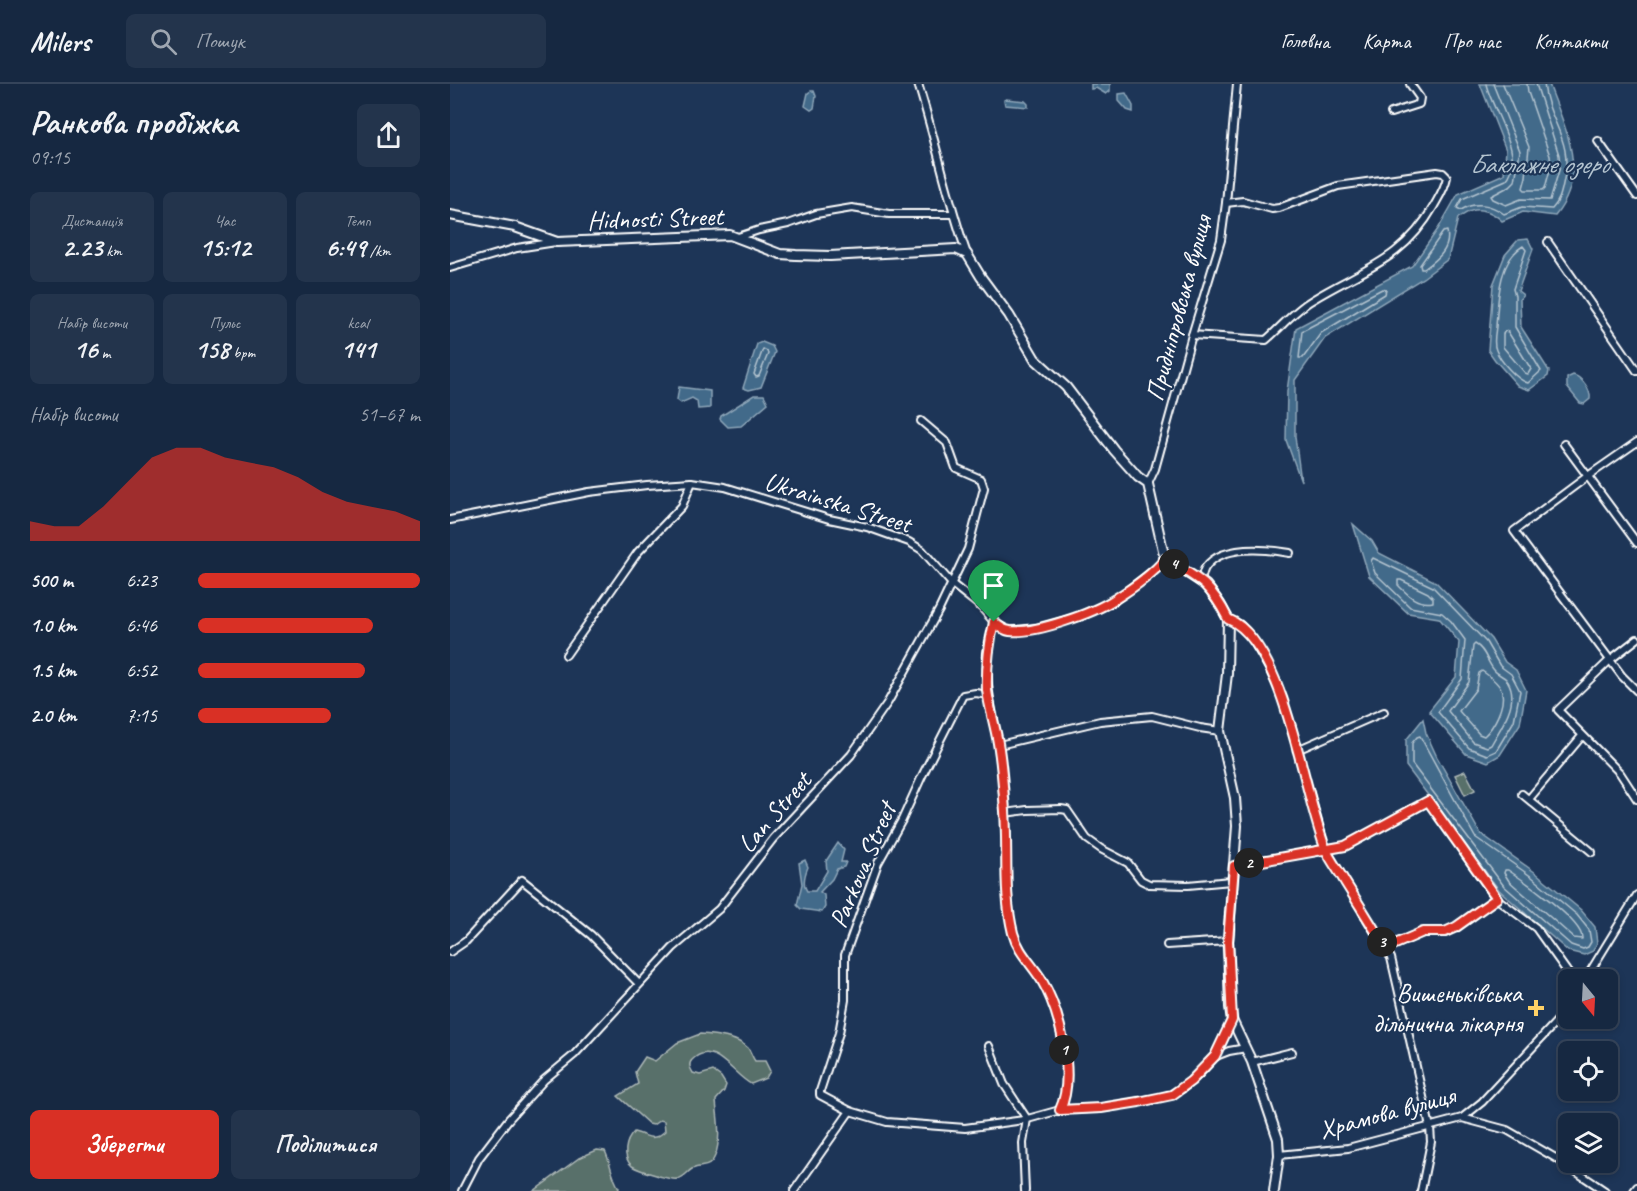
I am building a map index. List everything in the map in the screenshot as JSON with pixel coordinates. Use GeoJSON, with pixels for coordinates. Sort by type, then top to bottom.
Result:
{"type":"FeatureCollection","features":[{"type":"Feature","properties":{"kind":"street"},"geometry":{"type":"LineString","coordinates":[[918,84],[953,214],[967,254],[981,278],[1010,315],[1035,359],[1066,387],[1114,450],[1138,477],[1148,484],[1165,559],[1201,581],[1214,594],[1228,619],[1227,674],[1220,731],[1235,798],[1237,848],[1231,881],[1228,941],[1232,1020],[1252,1062],[1275,1126],[1279,1155],[1274,1191]]}},
{"type":"Feature","properties":{"kind":"street","name":"Придніпровська вулиця"},"geometry":{"type":"LineString","coordinates":[[1148,484],[1155,469],[1221,240],[1238,84]]}},
{"type":"Feature","properties":{"kind":"street"},"geometry":{"type":"LineString","coordinates":[[1391,113],[1419,105],[1419,98],[1410,84]]}},
{"type":"Feature","properties":{"kind":"street"},"geometry":{"type":"LineString","coordinates":[[1598,141],[1637,196]]}},
{"type":"Feature","properties":{"kind":"street"},"geometry":{"type":"LineString","coordinates":[[1192,335],[1266,340],[1310,301],[1400,250],[1426,220],[1446,185],[1447,177],[1437,172],[1338,186],[1272,209],[1243,201],[1226,203]]}},
{"type":"Feature","properties":{"kind":"street"},"geometry":{"type":"LineString","coordinates":[[738,237],[759,230],[788,225],[816,214],[852,208],[889,214],[953,214]]}},
{"type":"Feature","properties":{"kind":"street","name":"Hidnosti Street"},"geometry":{"type":"LineString","coordinates":[[450,215],[515,227],[557,242],[730,235],[780,254],[830,256],[956,249],[967,254]]}},
{"type":"Feature","properties":{"kind":"street"},"geometry":{"type":"LineString","coordinates":[[450,268],[517,248],[557,242]]}},
{"type":"Feature","properties":{"kind":"street"},"geometry":{"type":"LineString","coordinates":[[1548,242],[1637,371]]}},
{"type":"Feature","properties":{"kind":"street","name":"Lan Street"},"geometry":{"type":"LineString","coordinates":[[462,1191],[479,1158],[508,1120],[544,1080],[574,1055],[673,948],[719,909],[773,839],[851,755],[888,702],[952,584],[968,549],[984,488],[981,479],[956,468],[947,443],[921,421]]}},
{"type":"Feature","properties":{"kind":"street"},"geometry":{"type":"LineString","coordinates":[[1637,442],[1514,531],[1622,676],[1637,691]]}},
{"type":"Feature","properties":{"kind":"street"},"geometry":{"type":"LineString","coordinates":[[1564,444],[1637,543]]}},
{"type":"Feature","properties":{"kind":"street"},"geometry":{"type":"LineString","coordinates":[[566,655],[638,552],[682,506],[692,482]]}},
{"type":"Feature","properties":{"kind":"street","name":"Ukrainska Street"},"geometry":{"type":"LineString","coordinates":[[450,520],[589,492],[647,485],[692,482],[725,487],[829,519],[867,527],[909,542],[922,550],[952,584],[981,607],[994,622],[1008,631],[1036,628],[1080,616],[1114,600],[1157,568],[1165,559]]}},
{"type":"Feature","properties":{"kind":"street"},"geometry":{"type":"LineString","coordinates":[[1201,581],[1205,568],[1216,558],[1233,552],[1254,549],[1290,553]]}},
{"type":"Feature","properties":{"kind":"street"},"geometry":{"type":"LineString","coordinates":[[1228,619],[1239,624],[1251,637],[1269,668],[1282,699],[1326,850],[1391,958],[1430,1127],[1431,1142],[1421,1191]]}},
{"type":"Feature","properties":{"kind":"street"},"geometry":{"type":"LineString","coordinates":[[994,622],[987,652],[988,695],[999,745],[1005,813],[1007,893],[1012,932],[1022,954],[1047,991],[1061,1036],[1067,1080],[1060,1110]]}},
{"type":"Feature","properties":{"kind":"street"},"geometry":{"type":"LineString","coordinates":[[1637,639],[1610,660],[1558,710],[1620,773],[1637,799]]}},
{"type":"Feature","properties":{"kind":"street","name":"Parkova Street"},"geometry":{"type":"LineString","coordinates":[[850,1111],[820,1095],[839,1033],[845,1000],[845,955],[878,863],[903,820],[922,776],[963,695],[976,693],[988,695]]}},
{"type":"Feature","properties":{"kind":"street"},"geometry":{"type":"LineString","coordinates":[[1297,750],[1384,712]]}},
{"type":"Feature","properties":{"kind":"street"},"geometry":{"type":"LineString","coordinates":[[999,745],[1100,721],[1152,716],[1220,731]]}},
{"type":"Feature","properties":{"kind":"street"},"geometry":{"type":"LineString","coordinates":[[1529,799],[1582,736]]}},
{"type":"Feature","properties":{"kind":"street"},"geometry":{"type":"LineString","coordinates":[[1522,794],[1592,852]]}},
{"type":"Feature","properties":{"kind":"street"},"geometry":{"type":"LineString","coordinates":[[1234,866],[1345,846],[1428,801],[1497,898],[1536,928],[1565,969]]}},
{"type":"Feature","properties":{"kind":"street"},"geometry":{"type":"LineString","coordinates":[[1005,813],[1061,808],[1067,810],[1087,839],[1128,863],[1141,880],[1149,884],[1188,885],[1231,881]]}},
{"type":"Feature","properties":{"kind":"street"},"geometry":{"type":"LineString","coordinates":[[450,952],[466,941],[522,880],[591,935],[639,984]]}},
{"type":"Feature","properties":{"kind":"street"},"geometry":{"type":"LineString","coordinates":[[1592,969],[1637,895]]}},
{"type":"Feature","properties":{"kind":"street"},"geometry":{"type":"LineString","coordinates":[[1386,948],[1423,932],[1445,932],[1456,927],[1497,898]]}},
{"type":"Feature","properties":{"kind":"street"},"geometry":{"type":"LineString","coordinates":[[1167,945],[1228,941]]}},
{"type":"Feature","properties":{"kind":"street"},"geometry":{"type":"LineString","coordinates":[[794,1191],[850,1111],[887,1122],[965,1128],[1027,1119],[1060,1110],[1130,1104],[1172,1095],[1191,1081],[1215,1056],[1232,1020]]}},
{"type":"Feature","properties":{"kind":"street","name":"Храмова вулиця"},"geometry":{"type":"LineString","coordinates":[[1279,1155],[1348,1148],[1462,1118],[1482,1102],[1558,1020]]}},
{"type":"Feature","properties":{"kind":"street"},"geometry":{"type":"LineString","coordinates":[[989,1046],[1004,1084],[1027,1119],[1023,1143],[1025,1191]]}},
{"type":"Feature","properties":{"kind":"street"},"geometry":{"type":"LineString","coordinates":[[1215,1056],[1246,1048]]}},
{"type":"Feature","properties":{"kind":"street"},"geometry":{"type":"LineString","coordinates":[[1252,1062],[1292,1052]]}},
{"type":"Feature","properties":{"kind":"street"},"geometry":{"type":"LineString","coordinates":[[1462,1118],[1507,1130],[1559,1160],[1605,1191]]}},
{"type":"Feature","properties":{"kind":"green space"},"geometry":{"type":"Polygon","coordinates":[[[1465,771],[1475,790],[1465,795],[1455,775],[1465,771]]]}},
{"type":"Feature","properties":{"kind":"green space"},"geometry":{"type":"Polygon","coordinates":[[[700,1034],[738,1041],[748,1048],[755,1061],[765,1061],[770,1071],[766,1078],[751,1084],[723,1060],[708,1053],[700,1054],[690,1063],[693,1073],[700,1075],[713,1071],[726,1085],[716,1100],[719,1135],[713,1160],[708,1165],[692,1169],[682,1177],[675,1179],[635,1168],[629,1162],[626,1154],[631,1136],[634,1132],[657,1137],[665,1131],[664,1121],[649,1124],[618,1096],[638,1084],[635,1072],[645,1057],[655,1061],[677,1043],[700,1034]]]}},
{"type":"Feature","properties":{"kind":"green space"},"geometry":{"type":"Polygon","coordinates":[[[597,1150],[605,1151],[619,1188],[618,1191],[534,1191],[579,1158],[597,1150]]]}},
{"type":"Feature","properties":{"kind":"water"},"geometry":{"type":"Polygon","coordinates":[[[1091,84],[1110,84],[1110,91],[1106,94],[1096,88],[1091,89],[1091,84]]]}},
{"type":"Feature","properties":{"kind":"water","name":"Баклажне озеро"},"geometry":{"type":"Polygon","coordinates":[[[1480,84],[1549,84],[1571,151],[1573,167],[1571,184],[1565,200],[1555,216],[1523,212],[1502,221],[1484,210],[1466,213],[1458,218],[1448,259],[1423,278],[1325,338],[1295,380],[1295,437],[1301,481],[1286,440],[1287,391],[1296,328],[1412,266],[1438,229],[1458,194],[1504,174],[1506,150],[1480,84]]]}},
{"type":"Feature","properties":{"kind":"water"},"geometry":{"type":"Polygon","coordinates":[[[814,91],[816,96],[814,108],[811,110],[805,106],[808,93],[814,91]]]}},
{"type":"Feature","properties":{"kind":"water"},"geometry":{"type":"Polygon","coordinates":[[[1126,93],[1133,106],[1133,112],[1127,110],[1119,101],[1119,94],[1126,93]]]}},
{"type":"Feature","properties":{"kind":"water"},"geometry":{"type":"Polygon","coordinates":[[[1004,100],[1025,101],[1028,107],[1005,105],[1004,100]]]}},
{"type":"Feature","properties":{"kind":"water"},"geometry":{"type":"Polygon","coordinates":[[[1528,239],[1533,249],[1518,291],[1523,295],[1520,299],[1521,327],[1549,371],[1548,376],[1529,390],[1518,386],[1488,350],[1493,285],[1505,255],[1518,240],[1528,239]]]}},
{"type":"Feature","properties":{"kind":"water"},"geometry":{"type":"Polygon","coordinates":[[[762,342],[772,346],[775,352],[761,387],[749,390],[743,388],[757,344],[762,342]]]}},
{"type":"Feature","properties":{"kind":"water"},"geometry":{"type":"Polygon","coordinates":[[[1573,375],[1583,381],[1589,392],[1590,399],[1584,404],[1580,403],[1567,387],[1567,378],[1573,375]]]}},
{"type":"Feature","properties":{"kind":"water"},"geometry":{"type":"Polygon","coordinates":[[[679,387],[710,391],[710,408],[698,409],[697,401],[692,398],[681,403],[677,400],[679,387]]]}},
{"type":"Feature","properties":{"kind":"water"},"geometry":{"type":"Polygon","coordinates":[[[754,395],[764,395],[768,403],[741,426],[728,427],[720,419],[721,416],[754,395]]]}},
{"type":"Feature","properties":{"kind":"water"},"geometry":{"type":"Polygon","coordinates":[[[1353,524],[1372,541],[1379,553],[1436,582],[1491,639],[1505,662],[1516,670],[1526,690],[1520,724],[1500,755],[1488,762],[1466,754],[1429,711],[1456,677],[1459,642],[1439,618],[1408,613],[1369,576],[1353,524]]]}},
{"type":"Feature","properties":{"kind":"water"},"geometry":{"type":"Polygon","coordinates":[[[1423,719],[1426,733],[1437,757],[1480,833],[1536,873],[1581,910],[1595,927],[1597,943],[1593,951],[1584,955],[1568,951],[1499,890],[1406,766],[1406,740],[1423,719]]]}},
{"type":"Feature","properties":{"kind":"water"},"geometry":{"type":"Polygon","coordinates":[[[838,843],[844,850],[841,862],[846,862],[844,867],[837,869],[832,879],[820,892],[824,895],[825,907],[822,912],[801,909],[797,905],[802,884],[799,863],[805,860],[808,867],[804,882],[805,888],[807,891],[815,891],[827,871],[826,861],[838,843]]]}},
{"type":"Feature","properties":{"kind":"place","name":"Вишеньківська дільнична лікарня"},"geometry":{"type":"Point","coordinates":[1536,1008]}},
{"type":"Feature","properties":{"kind":"route"},"geometry":{"type":"LineString","coordinates":[[994,622],[987,652],[987,690],[999,745],[1005,813],[1007,893],[1012,932],[1022,954],[1047,991],[1061,1036],[1067,1080],[1064,1103],[1060,1110],[1101,1108],[1172,1095],[1191,1081],[1215,1056],[1232,1020],[1228,941],[1234,866],[1326,850],[1345,846],[1428,801],[1497,898],[1456,927],[1445,932],[1423,932],[1386,948],[1326,850],[1282,699],[1269,668],[1251,637],[1239,624],[1228,619],[1214,594],[1206,585],[1165,559],[1157,568],[1114,600],[1080,616],[1036,628],[1008,631],[994,622]]}}]}
